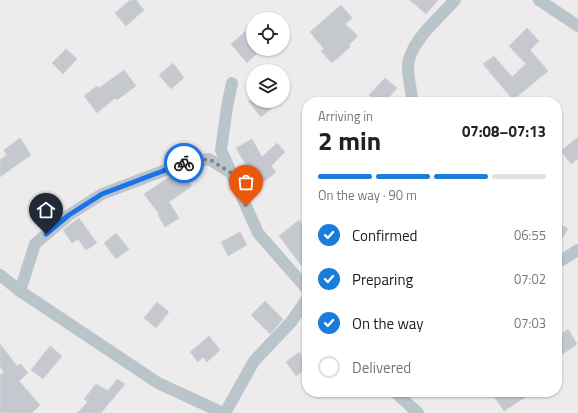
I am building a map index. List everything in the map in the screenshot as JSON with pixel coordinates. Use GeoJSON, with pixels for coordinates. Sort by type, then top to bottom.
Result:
{"type":"FeatureCollection","features":[{"type":"Feature","properties":{"kind":"street"},"geometry":{"type":"LineString","coordinates":[[411,97],[408,68],[410,54],[418,40],[455,0]]}},
{"type":"Feature","properties":{"kind":"street"},"geometry":{"type":"LineString","coordinates":[[539,0],[578,26]]}},
{"type":"Feature","properties":{"kind":"street"},"geometry":{"type":"LineString","coordinates":[[232,83],[227,107],[222,150],[258,233],[302,283]]}},
{"type":"Feature","properties":{"kind":"street"},"geometry":{"type":"LineString","coordinates":[[20,291],[35,244],[69,215],[102,194],[184,163],[209,159],[231,173]]}},
{"type":"Feature","properties":{"kind":"street"},"geometry":{"type":"LineString","coordinates":[[562,260],[578,250]]}},
{"type":"Feature","properties":{"kind":"street"},"geometry":{"type":"LineString","coordinates":[[0,275],[20,291],[158,383],[224,413],[254,361],[291,322],[302,306]]}},
{"type":"Feature","properties":{"kind":"street"},"geometry":{"type":"LineString","coordinates":[[400,397],[418,413]]}},
{"type":"Feature","properties":{"kind":"building"},"geometry":{"type":"Polygon","coordinates":[[[130,0],[136,0],[144,10],[126,26],[115,13],[130,0]]]}},
{"type":"Feature","properties":{"kind":"building"},"geometry":{"type":"Polygon","coordinates":[[[410,0],[438,0],[426,14],[410,0]]]}},
{"type":"Feature","properties":{"kind":"building"},"geometry":{"type":"Polygon","coordinates":[[[341,5],[352,18],[345,24],[358,36],[349,45],[350,47],[332,63],[321,51],[324,49],[310,32],[341,5]]]}},
{"type":"Feature","properties":{"kind":"building"},"geometry":{"type":"Polygon","coordinates":[[[527,28],[539,41],[530,50],[548,71],[517,97],[510,97],[483,64],[494,56],[512,77],[526,64],[509,46],[527,28]]]}},
{"type":"Feature","properties":{"kind":"building"},"geometry":{"type":"Polygon","coordinates":[[[246,31],[246,56],[254,56],[247,63],[231,44],[246,31]]]}},
{"type":"Feature","properties":{"kind":"building"},"geometry":{"type":"Polygon","coordinates":[[[66,49],[77,59],[63,74],[52,63],[66,49]]]}},
{"type":"Feature","properties":{"kind":"building"},"geometry":{"type":"Polygon","coordinates":[[[173,63],[184,78],[171,89],[159,75],[173,63]]]}},
{"type":"Feature","properties":{"kind":"building"},"geometry":{"type":"Polygon","coordinates":[[[124,70],[136,86],[117,100],[115,98],[97,113],[84,96],[97,86],[99,88],[124,70]]]}},
{"type":"Feature","properties":{"kind":"building"},"geometry":{"type":"Polygon","coordinates":[[[385,78],[397,88],[389,97],[371,97],[369,95],[385,78]]]}},
{"type":"Feature","properties":{"kind":"building"},"geometry":{"type":"Polygon","coordinates":[[[254,108],[272,108],[261,117],[254,108]]]}},
{"type":"Feature","properties":{"kind":"building"},"geometry":{"type":"Polygon","coordinates":[[[578,137],[578,159],[571,164],[562,150],[578,137]]]}},
{"type":"Feature","properties":{"kind":"building"},"geometry":{"type":"Polygon","coordinates":[[[20,138],[31,155],[0,177],[0,160],[7,155],[4,150],[20,138]]]}},
{"type":"Feature","properties":{"kind":"building"},"geometry":{"type":"Polygon","coordinates":[[[252,139],[262,157],[277,143],[285,152],[271,166],[276,172],[256,188],[246,175],[250,172],[236,148],[252,139]]]}},
{"type":"Feature","properties":{"kind":"building"},"geometry":{"type":"Polygon","coordinates":[[[182,172],[192,186],[169,202],[179,218],[165,227],[158,215],[159,214],[144,194],[169,177],[182,172]]]}},
{"type":"Feature","properties":{"kind":"building"},"geometry":{"type":"Polygon","coordinates":[[[79,218],[97,243],[86,250],[78,239],[72,243],[63,230],[79,218]]]}},
{"type":"Feature","properties":{"kind":"building"},"geometry":{"type":"Polygon","coordinates":[[[299,220],[302,224],[302,266],[279,236],[299,220]]]}},
{"type":"Feature","properties":{"kind":"building"},"geometry":{"type":"Polygon","coordinates":[[[562,225],[568,229],[562,238],[562,225]]]}},
{"type":"Feature","properties":{"kind":"building"},"geometry":{"type":"Polygon","coordinates":[[[240,232],[247,245],[228,256],[221,242],[240,232]]]}},
{"type":"Feature","properties":{"kind":"building"},"geometry":{"type":"Polygon","coordinates":[[[116,233],[129,249],[116,259],[104,243],[116,233]]]}},
{"type":"Feature","properties":{"kind":"building"},"geometry":{"type":"Polygon","coordinates":[[[265,301],[283,319],[270,334],[251,315],[265,301]]]}},
{"type":"Feature","properties":{"kind":"building"},"geometry":{"type":"Polygon","coordinates":[[[157,302],[169,312],[156,328],[144,318],[157,302]]]}},
{"type":"Feature","properties":{"kind":"building"},"geometry":{"type":"Polygon","coordinates":[[[568,329],[577,344],[562,354],[562,332],[563,333],[568,329]]]}},
{"type":"Feature","properties":{"kind":"building"},"geometry":{"type":"Polygon","coordinates":[[[209,336],[220,350],[207,362],[203,357],[198,362],[190,352],[209,336]]]}},
{"type":"Feature","properties":{"kind":"building"},"geometry":{"type":"Polygon","coordinates":[[[0,344],[17,366],[21,364],[28,373],[19,381],[40,405],[32,413],[0,413],[0,375],[4,372],[0,367],[0,344]]]}},
{"type":"Feature","properties":{"kind":"building"},"geometry":{"type":"Polygon","coordinates":[[[50,346],[62,356],[43,379],[31,370],[50,346]]]}},
{"type":"Feature","properties":{"kind":"building"},"geometry":{"type":"Polygon","coordinates":[[[299,352],[302,356],[302,372],[296,376],[286,362],[299,352]]]}},
{"type":"Feature","properties":{"kind":"building"},"geometry":{"type":"Polygon","coordinates":[[[117,379],[125,384],[101,413],[77,413],[88,402],[84,399],[96,384],[108,391],[117,379]]]}},
{"type":"Feature","properties":{"kind":"building"},"geometry":{"type":"Polygon","coordinates":[[[495,397],[525,397],[504,411],[495,397]]]}},
{"type":"Feature","properties":{"kind":"way so far"},"geometry":{"type":"LineString","coordinates":[[184,163],[209,159],[231,173],[246,206]]}},
{"type":"Feature","properties":{"kind":"route"},"geometry":{"type":"LineString","coordinates":[[46,234],[69,215],[102,194],[184,163]]}}]}
